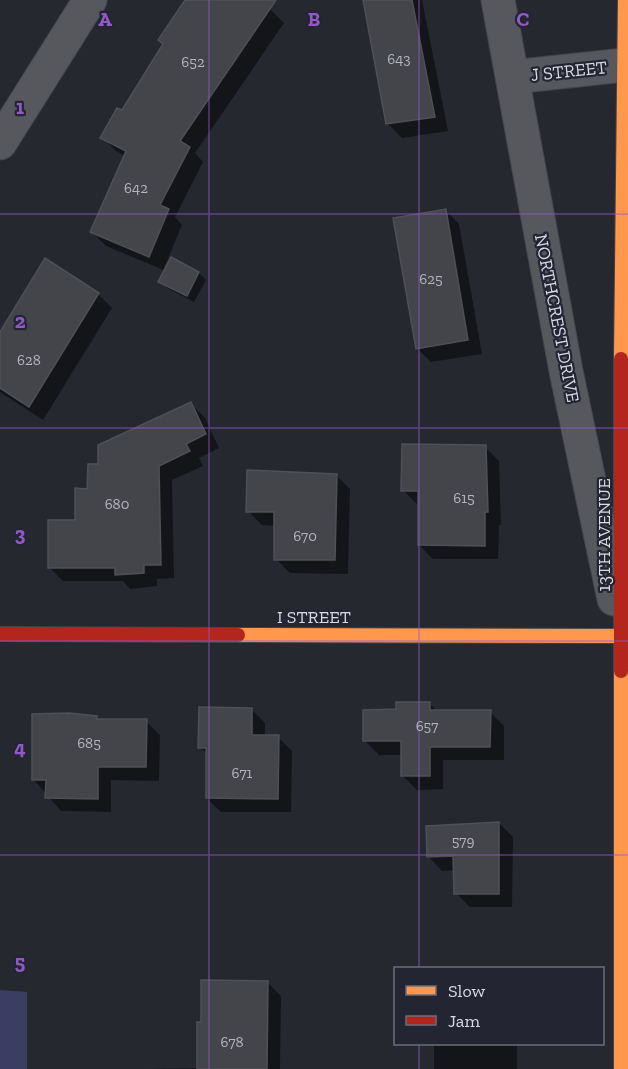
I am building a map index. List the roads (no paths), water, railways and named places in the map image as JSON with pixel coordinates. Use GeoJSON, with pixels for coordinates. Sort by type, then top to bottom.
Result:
{"type":"FeatureCollection","features":[{"type":"Feature","properties":{"kind":"street"},"geometry":{"type":"LineString","coordinates":[[0,143],[90,0]]}},
{"type":"Feature","properties":{"kind":"street","name":"NORTHCREST DRIVE"},"geometry":{"type":"LineString","coordinates":[[498,0],[566,371],[625,636]]}},
{"type":"Feature","properties":{"kind":"street","name":"13TH AVENUE"},"geometry":{"type":"LineString","coordinates":[[621,1069],[625,636],[621,348],[625,0]]}},
{"type":"Feature","properties":{"kind":"street","name":"J STREET"},"geometry":{"type":"LineString","coordinates":[[513,77],[624,65]]}},
{"type":"Feature","properties":{"kind":"street","name":"I STREET"},"geometry":{"type":"LineString","coordinates":[[0,634],[625,636]]}}]}
